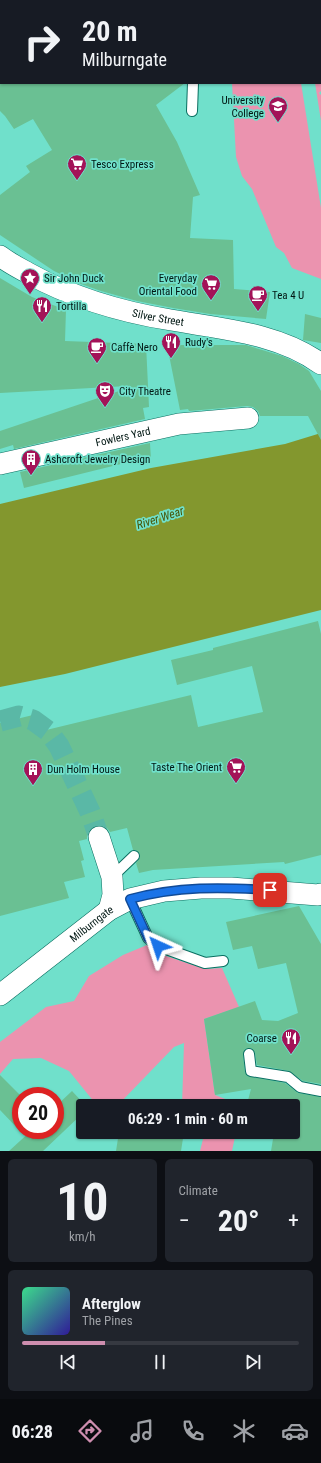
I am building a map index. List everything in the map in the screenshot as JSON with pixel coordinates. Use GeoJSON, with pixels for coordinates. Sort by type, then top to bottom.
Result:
{"type":"FeatureCollection","features":[{"type":"Feature","properties":{"kind":"street","name":"Silver Street"},"geometry":{"type":"LineString","coordinates":[[0,256],[43,282],[76,297],[132,314],[224,328],[251,334],[307,354],[321,364]]}},
{"type":"Feature","properties":{"kind":"street","name":"Fowlers Yard"},"geometry":{"type":"LineString","coordinates":[[0,464],[179,424],[248,418]]}},
{"type":"Feature","properties":{"kind":"street"},"geometry":{"type":"LineString","coordinates":[[99,837],[112,877],[114,895],[109,910]]}},
{"type":"Feature","properties":{"kind":"street","name":"Milburngate"},"geometry":{"type":"LineString","coordinates":[[0,996],[109,910],[130,899],[164,891],[201,888],[231,888],[320,896]]}},
{"type":"Feature","properties":{"kind":"lane"},"geometry":{"type":"LineString","coordinates":[[192,110],[193,84]]}},
{"type":"Feature","properties":{"kind":"lane"},"geometry":{"type":"LineString","coordinates":[[112,877],[134,856]]}},
{"type":"Feature","properties":{"kind":"lane"},"geometry":{"type":"LineString","coordinates":[[130,899],[148,938],[158,946],[205,963],[223,961]]}},
{"type":"Feature","properties":{"kind":"lane"},"geometry":{"type":"LineString","coordinates":[[249,1054],[251,1070],[288,1077],[300,1087],[321,1091]]}},
{"type":"Feature","properties":{"kind":"shaded area","name":"University College"},"geometry":{"type":"Polygon","coordinates":[[[232,84],[301,84],[321,208],[321,279],[292,268],[284,253],[276,247],[252,189],[242,176],[236,157],[232,84]]]}},
{"type":"Feature","properties":{"kind":"shaded area"},"geometry":{"type":"Polygon","coordinates":[[[315,84],[321,84],[321,91],[319,93],[321,95],[321,121],[315,84]]]}},
{"type":"Feature","properties":{"kind":"shaded area"},"geometry":{"type":"Polygon","coordinates":[[[147,945],[160,954],[205,969],[222,968],[239,1007],[204,1019],[215,1095],[225,1099],[182,1099],[184,1043],[174,1047],[124,1099],[92,1099],[69,1071],[41,1058],[13,1059],[0,1074],[0,1042],[46,1007],[74,1001],[89,976],[123,955],[147,945]]]}},
{"type":"Feature","properties":{"kind":"shaded area"},"geometry":{"type":"Polygon","coordinates":[[[203,1139],[235,1139],[232,1151],[200,1151],[203,1139]]]}},
{"type":"Feature","properties":{"kind":"water","name":"River Wear"},"geometry":{"type":"Polygon","coordinates":[[[321,433],[321,610],[65,674],[0,687],[0,504],[151,468],[285,444],[321,433]]]}},
{"type":"Feature","properties":{"kind":"building"},"geometry":{"type":"Polygon","coordinates":[[[0,84],[184,84],[156,105],[177,142],[200,195],[193,197],[190,238],[233,240],[234,289],[270,292],[266,319],[210,314],[173,308],[137,301],[101,291],[81,284],[54,271],[0,235],[0,195],[30,172],[26,166],[52,150],[33,119],[14,129],[0,111],[0,84]]]}},
{"type":"Feature","properties":{"kind":"building"},"geometry":{"type":"Polygon","coordinates":[[[0,278],[32,297],[66,310],[65,341],[146,344],[149,407],[143,408],[145,419],[14,449],[13,445],[0,449],[0,431],[128,388],[128,386],[0,393],[0,278]]]}},
{"type":"Feature","properties":{"kind":"building"},"geometry":{"type":"Polygon","coordinates":[[[305,314],[321,318],[321,343],[303,340],[305,314]]]}},
{"type":"Feature","properties":{"kind":"building"},"geometry":{"type":"Polygon","coordinates":[[[167,345],[246,345],[282,356],[299,364],[309,371],[321,391],[321,440],[308,416],[260,416],[258,411],[253,407],[247,406],[189,411],[188,409],[180,410],[167,345]]]}},
{"type":"Feature","properties":{"kind":"building"},"geometry":{"type":"Polygon","coordinates":[[[150,443],[151,460],[133,461],[24,488],[20,472],[150,443]]]}},
{"type":"Feature","properties":{"kind":"building"},"geometry":{"type":"Polygon","coordinates":[[[318,621],[321,634],[321,855],[285,864],[284,862],[153,870],[139,873],[136,863],[140,858],[140,854],[136,850],[133,850],[127,828],[110,832],[102,825],[96,826],[90,829],[87,834],[87,839],[79,841],[84,860],[81,861],[85,877],[64,882],[69,898],[0,916],[0,723],[33,715],[38,732],[191,695],[198,727],[263,712],[252,666],[177,685],[171,660],[318,621]]]}},
{"type":"Feature","properties":{"kind":"building"},"geometry":{"type":"Polygon","coordinates":[[[299,906],[321,944],[321,1084],[303,1081],[289,1071],[257,1065],[255,1053],[251,1048],[245,1049],[243,1055],[245,1072],[247,1076],[285,1083],[298,1093],[321,1097],[321,1151],[271,1151],[273,1139],[300,1139],[300,1099],[248,1099],[251,1089],[215,1095],[204,1019],[255,1001],[262,1020],[278,1021],[298,1013],[286,963],[258,969],[252,946],[233,950],[226,922],[299,906]]]}},
{"type":"Feature","properties":{"kind":"building"},"geometry":{"type":"Polygon","coordinates":[[[0,1075],[12,1087],[12,1123],[0,1110],[0,1075]]]}},
{"type":"Feature","properties":{"kind":"building"},"geometry":{"type":"Polygon","coordinates":[[[72,1091],[79,1099],[76,1099],[76,1120],[64,1131],[64,1099],[72,1091]]]}},
{"type":"Feature","properties":{"kind":"building"},"geometry":{"type":"Polygon","coordinates":[[[22,1139],[56,1139],[43,1151],[9,1151],[22,1139]]]}},
{"type":"Feature","properties":{"kind":"building"},"geometry":{"type":"Polygon","coordinates":[[[118,1139],[183,1139],[181,1151],[116,1151],[118,1139]]]}},
{"type":"Feature","properties":{"kind":"tunnel"},"geometry":{"type":"LineString","coordinates":[[0,721],[19,716],[33,720],[48,731],[59,746],[90,812],[99,837]]}},
{"type":"Feature","properties":{"kind":"place","name":"University College"},"geometry":{"type":"Point","coordinates":[278,123]}},
{"type":"Feature","properties":{"kind":"place","name":"Tesco Express"},"geometry":{"type":"Point","coordinates":[77,181]}},
{"type":"Feature","properties":{"kind":"place","name":"Sir John Duck"},"geometry":{"type":"Point","coordinates":[30,295]}},
{"type":"Feature","properties":{"kind":"place","name":"Everyday Oriental Food"},"geometry":{"type":"Point","coordinates":[211,301]}},
{"type":"Feature","properties":{"kind":"place","name":"Tea 4 U"},"geometry":{"type":"Point","coordinates":[258,312]}},
{"type":"Feature","properties":{"kind":"place","name":"Tortilla"},"geometry":{"type":"Point","coordinates":[42,323]}},
{"type":"Feature","properties":{"kind":"place","name":"Rudy's"},"geometry":{"type":"Point","coordinates":[171,359]}},
{"type":"Feature","properties":{"kind":"place","name":"Caffè Nero"},"geometry":{"type":"Point","coordinates":[97,364]}},
{"type":"Feature","properties":{"kind":"place","name":"City Theatre"},"geometry":{"type":"Point","coordinates":[105,408]}},
{"type":"Feature","properties":{"kind":"place","name":"Ashcroft Jewelry Design"},"geometry":{"type":"Point","coordinates":[31,476]}},
{"type":"Feature","properties":{"kind":"place","name":"Taste The Orient"},"geometry":{"type":"Point","coordinates":[236,784]}},
{"type":"Feature","properties":{"kind":"place","name":"Dun Holm House"},"geometry":{"type":"Point","coordinates":[33,786]}},
{"type":"Feature","properties":{"kind":"place","name":"Coarse"},"geometry":{"type":"Point","coordinates":[291,1055]}},
{"type":"Feature","properties":{"kind":"route"},"geometry":{"type":"LineString","coordinates":[[158,946],[148,938],[130,899],[164,891],[201,888],[270,890]]}}]}
